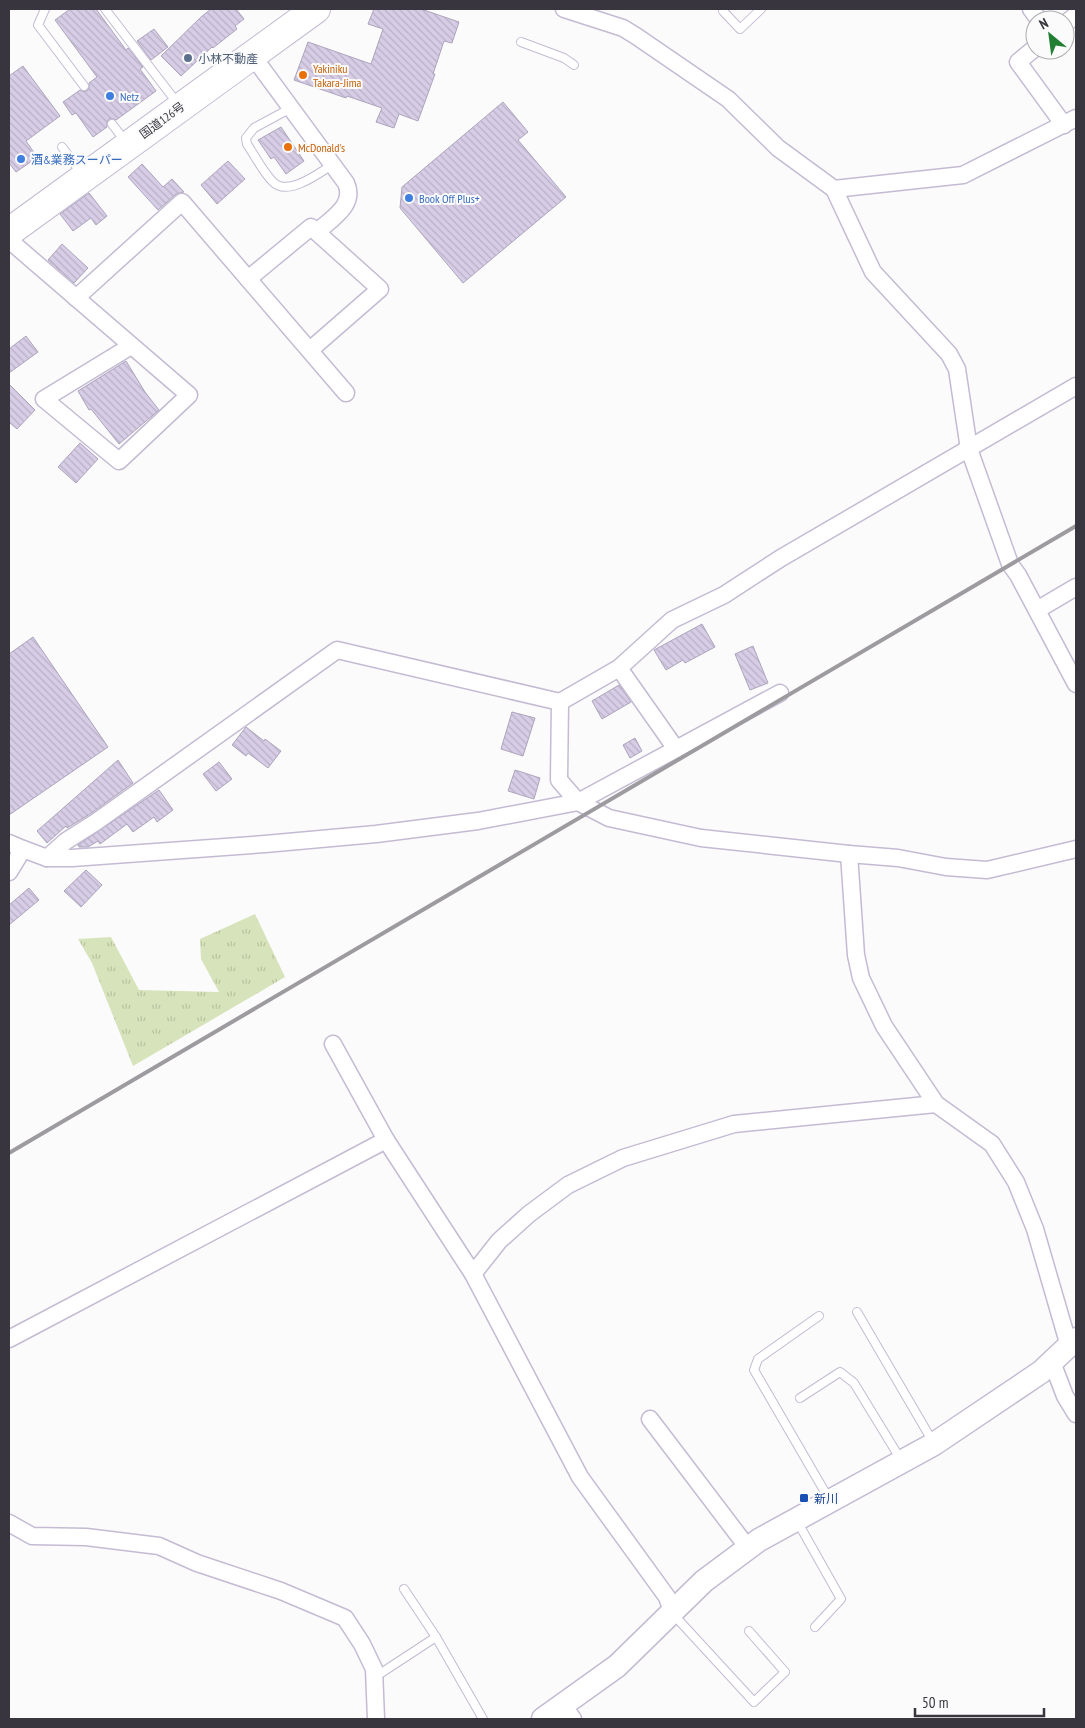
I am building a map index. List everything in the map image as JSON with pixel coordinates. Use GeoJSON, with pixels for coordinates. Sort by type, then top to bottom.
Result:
{"type":"FeatureCollection","features":[{"type":"Feature","properties":{"kind":"highway","name":"国道126号"},"geometry":{"type":"LineString","coordinates":[[14,228],[84,177],[120,134],[181,107],[316,9]]}},
{"type":"Feature","properties":{"kind":"street"},"geometry":{"type":"LineString","coordinates":[[564,9],[624,28],[728,100],[778,148],[834,189],[873,272],[949,354],[957,369],[969,449],[1010,564],[1075,679]]}},
{"type":"Feature","properties":{"kind":"street"},"geometry":{"type":"LineString","coordinates":[[252,55],[346,182],[349,191],[345,206],[317,232]]}},
{"type":"Feature","properties":{"kind":"street"},"geometry":{"type":"LineString","coordinates":[[834,189],[963,175],[1070,121],[1018,62],[1025,56]]}},
{"type":"Feature","properties":{"kind":"street"},"geometry":{"type":"LineString","coordinates":[[76,298],[182,202],[346,393]]}},
{"type":"Feature","properties":{"kind":"street"},"geometry":{"type":"LineString","coordinates":[[248,279],[311,227],[380,289],[310,350]]}},
{"type":"Feature","properties":{"kind":"street"},"geometry":{"type":"LineString","coordinates":[[14,228],[76,298],[189,395],[118,461],[44,399],[131,346]]}},
{"type":"Feature","properties":{"kind":"street"},"geometry":{"type":"LineString","coordinates":[[47,858],[66,841],[96,822],[337,650],[560,702],[619,668],[672,620],[724,595],[781,558],[1076,386]]}},
{"type":"Feature","properties":{"kind":"street"},"geometry":{"type":"LineString","coordinates":[[1037,610],[1076,586]]}},
{"type":"Feature","properties":{"kind":"street"},"geometry":{"type":"LineString","coordinates":[[619,668],[676,749]]}},
{"type":"Feature","properties":{"kind":"street"},"geometry":{"type":"LineString","coordinates":[[9,872],[16,846],[47,858],[72,858],[255,845],[376,834],[478,821],[578,802],[780,693]]}},
{"type":"Feature","properties":{"kind":"street"},"geometry":{"type":"LineString","coordinates":[[560,702],[559,780],[578,802],[609,818],[701,838],[898,858],[946,867],[987,870],[1076,849]]}},
{"type":"Feature","properties":{"kind":"street"},"geometry":{"type":"LineString","coordinates":[[544,1719],[568,1712],[673,1614],[704,1581],[759,1540],[934,1444],[1041,1372],[1073,1342],[1035,1229],[1016,1182],[992,1144],[936,1104],[884,1026],[861,978],[856,955],[849,854]]}},
{"type":"Feature","properties":{"kind":"street"},"geometry":{"type":"LineString","coordinates":[[334,1044],[386,1140],[473,1274],[580,1476],[667,1597],[673,1614]]}},
{"type":"Feature","properties":{"kind":"street"},"geometry":{"type":"LineString","coordinates":[[473,1274],[499,1241],[529,1214],[568,1185],[623,1158],[734,1124],[936,1104]]}},
{"type":"Feature","properties":{"kind":"street"},"geometry":{"type":"LineString","coordinates":[[9,1339],[386,1140]]}},
{"type":"Feature","properties":{"kind":"street"},"geometry":{"type":"LineString","coordinates":[[1052,1362],[1065,1396],[1076,1414]]}},
{"type":"Feature","properties":{"kind":"street"},"geometry":{"type":"LineString","coordinates":[[650,1419],[748,1548]]}},
{"type":"Feature","properties":{"kind":"street"},"geometry":{"type":"LineString","coordinates":[[9,1523],[32,1536],[86,1537],[159,1546],[197,1563],[281,1591],[345,1618],[362,1644],[374,1668],[376,1719]]}},
{"type":"Feature","properties":{"kind":"lane"},"geometry":{"type":"LineString","coordinates":[[45,9],[38,25],[84,86]]}},
{"type":"Feature","properties":{"kind":"lane"},"geometry":{"type":"LineString","coordinates":[[105,9],[181,107]]}},
{"type":"Feature","properties":{"kind":"lane"},"geometry":{"type":"LineString","coordinates":[[723,11],[740,29],[761,9]]}},
{"type":"Feature","properties":{"kind":"lane"},"geometry":{"type":"LineString","coordinates":[[521,42],[564,58],[574,65]]}},
{"type":"Feature","properties":{"kind":"lane"},"geometry":{"type":"LineString","coordinates":[[291,108],[254,128],[246,138],[246,144],[274,184],[284,187],[298,185],[332,165]]}},
{"type":"Feature","properties":{"kind":"lane"},"geometry":{"type":"LineString","coordinates":[[62,147],[84,177]]}},
{"type":"Feature","properties":{"kind":"lane"},"geometry":{"type":"LineString","coordinates":[[857,1312],[934,1444]]}},
{"type":"Feature","properties":{"kind":"lane"},"geometry":{"type":"LineString","coordinates":[[819,1316],[758,1359],[754,1370],[830,1501]]}},
{"type":"Feature","properties":{"kind":"lane"},"geometry":{"type":"LineString","coordinates":[[800,1398],[840,1372],[854,1383],[902,1461]]}},
{"type":"Feature","properties":{"kind":"lane"},"geometry":{"type":"LineString","coordinates":[[796,1519],[841,1599],[815,1627]]}},
{"type":"Feature","properties":{"kind":"lane"},"geometry":{"type":"LineString","coordinates":[[404,1589],[436,1637],[483,1719]]}},
{"type":"Feature","properties":{"kind":"lane"},"geometry":{"type":"LineString","coordinates":[[673,1614],[754,1702],[785,1672],[749,1631]]}},
{"type":"Feature","properties":{"kind":"lane"},"geometry":{"type":"LineString","coordinates":[[374,1678],[436,1637]]}},
{"type":"Feature","properties":{"kind":"green space"},"geometry":{"type":"Polygon","coordinates":[[[255,914],[285,977],[133,1066],[92,963],[78,939],[111,937],[139,990],[219,992],[201,959],[200,939],[255,914]]]}},
{"type":"Feature","properties":{"kind":"building"},"geometry":{"type":"Polygon","coordinates":[[[70,9],[96,9],[126,50],[128,48],[143,67],[140,69],[156,91],[116,120],[109,119],[107,127],[93,137],[76,113],[72,115],[63,102],[80,90],[87,91],[89,83],[97,77],[55,20],[70,9]]]}},
{"type":"Feature","properties":{"kind":"building"},"geometry":{"type":"Polygon","coordinates":[[[211,9],[236,9],[244,19],[235,26],[237,29],[212,47],[181,76],[161,56],[211,9]]]}},
{"type":"Feature","properties":{"kind":"building"},"geometry":{"type":"Polygon","coordinates":[[[374,9],[421,9],[459,22],[452,43],[444,41],[433,74],[435,74],[418,121],[399,114],[394,128],[376,122],[382,108],[294,80],[308,42],[371,64],[383,29],[368,24],[374,9]]]}},
{"type":"Feature","properties":{"kind":"building"},"geometry":{"type":"Polygon","coordinates":[[[154,29],[168,47],[151,60],[137,41],[154,29]]]}},
{"type":"Feature","properties":{"kind":"building"},"geometry":{"type":"Polygon","coordinates":[[[23,66],[60,116],[26,141],[33,151],[32,161],[16,172],[9,163],[9,76],[23,66]]]}},
{"type":"Feature","properties":{"kind":"building"},"geometry":{"type":"Polygon","coordinates":[[[503,102],[528,132],[518,140],[566,197],[463,283],[400,208],[402,187],[503,102]]]}},
{"type":"Feature","properties":{"kind":"building"},"geometry":{"type":"Polygon","coordinates":[[[281,127],[304,161],[286,174],[274,157],[271,159],[258,140],[281,127]]]}},
{"type":"Feature","properties":{"kind":"building"},"geometry":{"type":"Polygon","coordinates":[[[228,161],[245,179],[217,204],[201,185],[228,161]]]}},
{"type":"Feature","properties":{"kind":"building"},"geometry":{"type":"Polygon","coordinates":[[[142,164],[163,187],[172,179],[184,192],[176,194],[158,210],[128,177],[142,164]]]}},
{"type":"Feature","properties":{"kind":"building"},"geometry":{"type":"Polygon","coordinates":[[[89,193],[107,216],[96,225],[91,218],[73,231],[60,214],[89,193]]]}},
{"type":"Feature","properties":{"kind":"building"},"geometry":{"type":"Polygon","coordinates":[[[62,244],[88,268],[74,283],[48,260],[62,244]]]}},
{"type":"Feature","properties":{"kind":"building"},"geometry":{"type":"Polygon","coordinates":[[[26,336],[38,352],[9,373],[9,349],[26,336]]]}},
{"type":"Feature","properties":{"kind":"building"},"geometry":{"type":"Polygon","coordinates":[[[126,361],[145,392],[159,410],[119,444],[91,409],[89,410],[78,391],[126,361]]]}},
{"type":"Feature","properties":{"kind":"building"},"geometry":{"type":"Polygon","coordinates":[[[9,384],[35,410],[17,429],[9,422],[9,384]]]}},
{"type":"Feature","properties":{"kind":"building"},"geometry":{"type":"Polygon","coordinates":[[[80,443],[98,459],[76,483],[58,467],[80,443]]]}},
{"type":"Feature","properties":{"kind":"building"},"geometry":{"type":"Polygon","coordinates":[[[702,624],[715,647],[685,663],[683,660],[666,670],[654,650],[702,624]]]}},
{"type":"Feature","properties":{"kind":"building"},"geometry":{"type":"Polygon","coordinates":[[[33,637],[108,747],[9,815],[9,654],[33,637]]]}},
{"type":"Feature","properties":{"kind":"building"},"geometry":{"type":"Polygon","coordinates":[[[753,646],[768,683],[750,690],[735,654],[753,646]]]}},
{"type":"Feature","properties":{"kind":"building"},"geometry":{"type":"Polygon","coordinates":[[[619,685],[631,702],[602,719],[592,701],[619,685]]]}},
{"type":"Feature","properties":{"kind":"building"},"geometry":{"type":"Polygon","coordinates":[[[512,712],[535,718],[523,756],[501,749],[512,712]]]}},
{"type":"Feature","properties":{"kind":"building"},"geometry":{"type":"Polygon","coordinates":[[[246,727],[281,751],[268,768],[248,753],[246,756],[232,745],[246,727]]]}},
{"type":"Feature","properties":{"kind":"building"},"geometry":{"type":"Polygon","coordinates":[[[635,738],[642,751],[630,758],[623,745],[635,738]]]}},
{"type":"Feature","properties":{"kind":"building"},"geometry":{"type":"Polygon","coordinates":[[[118,760],[133,783],[90,814],[67,828],[66,826],[47,843],[37,831],[118,760]]]}},
{"type":"Feature","properties":{"kind":"building"},"geometry":{"type":"Polygon","coordinates":[[[219,762],[232,779],[216,791],[203,774],[219,762]]]}},
{"type":"Feature","properties":{"kind":"building"},"geometry":{"type":"Polygon","coordinates":[[[515,770],[540,778],[534,799],[508,791],[515,770]]]}},
{"type":"Feature","properties":{"kind":"building"},"geometry":{"type":"Polygon","coordinates":[[[159,790],[173,810],[157,822],[154,817],[133,832],[127,824],[100,844],[98,841],[88,847],[79,847],[78,845],[159,790]]]}},
{"type":"Feature","properties":{"kind":"building"},"geometry":{"type":"Polygon","coordinates":[[[86,870],[102,885],[81,907],[64,891],[86,870]]]}},
{"type":"Feature","properties":{"kind":"building"},"geometry":{"type":"Polygon","coordinates":[[[29,888],[39,900],[9,925],[9,905],[29,888]]]}},
{"type":"Feature","properties":{"kind":"railway"},"geometry":{"type":"LineString","coordinates":[[9,1153],[1076,526]]}},
{"type":"Feature","properties":{"kind":"place","name":"小林不動產"},"geometry":{"type":"Point","coordinates":[188,58]}},
{"type":"Feature","properties":{"kind":"place","name":"Yakiniku Takara-Jima"},"geometry":{"type":"Point","coordinates":[303,75]}},
{"type":"Feature","properties":{"kind":"place","name":"Netz"},"geometry":{"type":"Point","coordinates":[110,96]}},
{"type":"Feature","properties":{"kind":"place","name":"McDonald's"},"geometry":{"type":"Point","coordinates":[288,147]}},
{"type":"Feature","properties":{"kind":"place","name":"酒&業務スーパー"},"geometry":{"type":"Point","coordinates":[21,159]}},
{"type":"Feature","properties":{"kind":"place","name":"Book Off Plus+"},"geometry":{"type":"Point","coordinates":[409,198]}},
{"type":"Feature","properties":{"kind":"place","name":"新川"},"geometry":{"type":"Point","coordinates":[804,1498]}}]}
